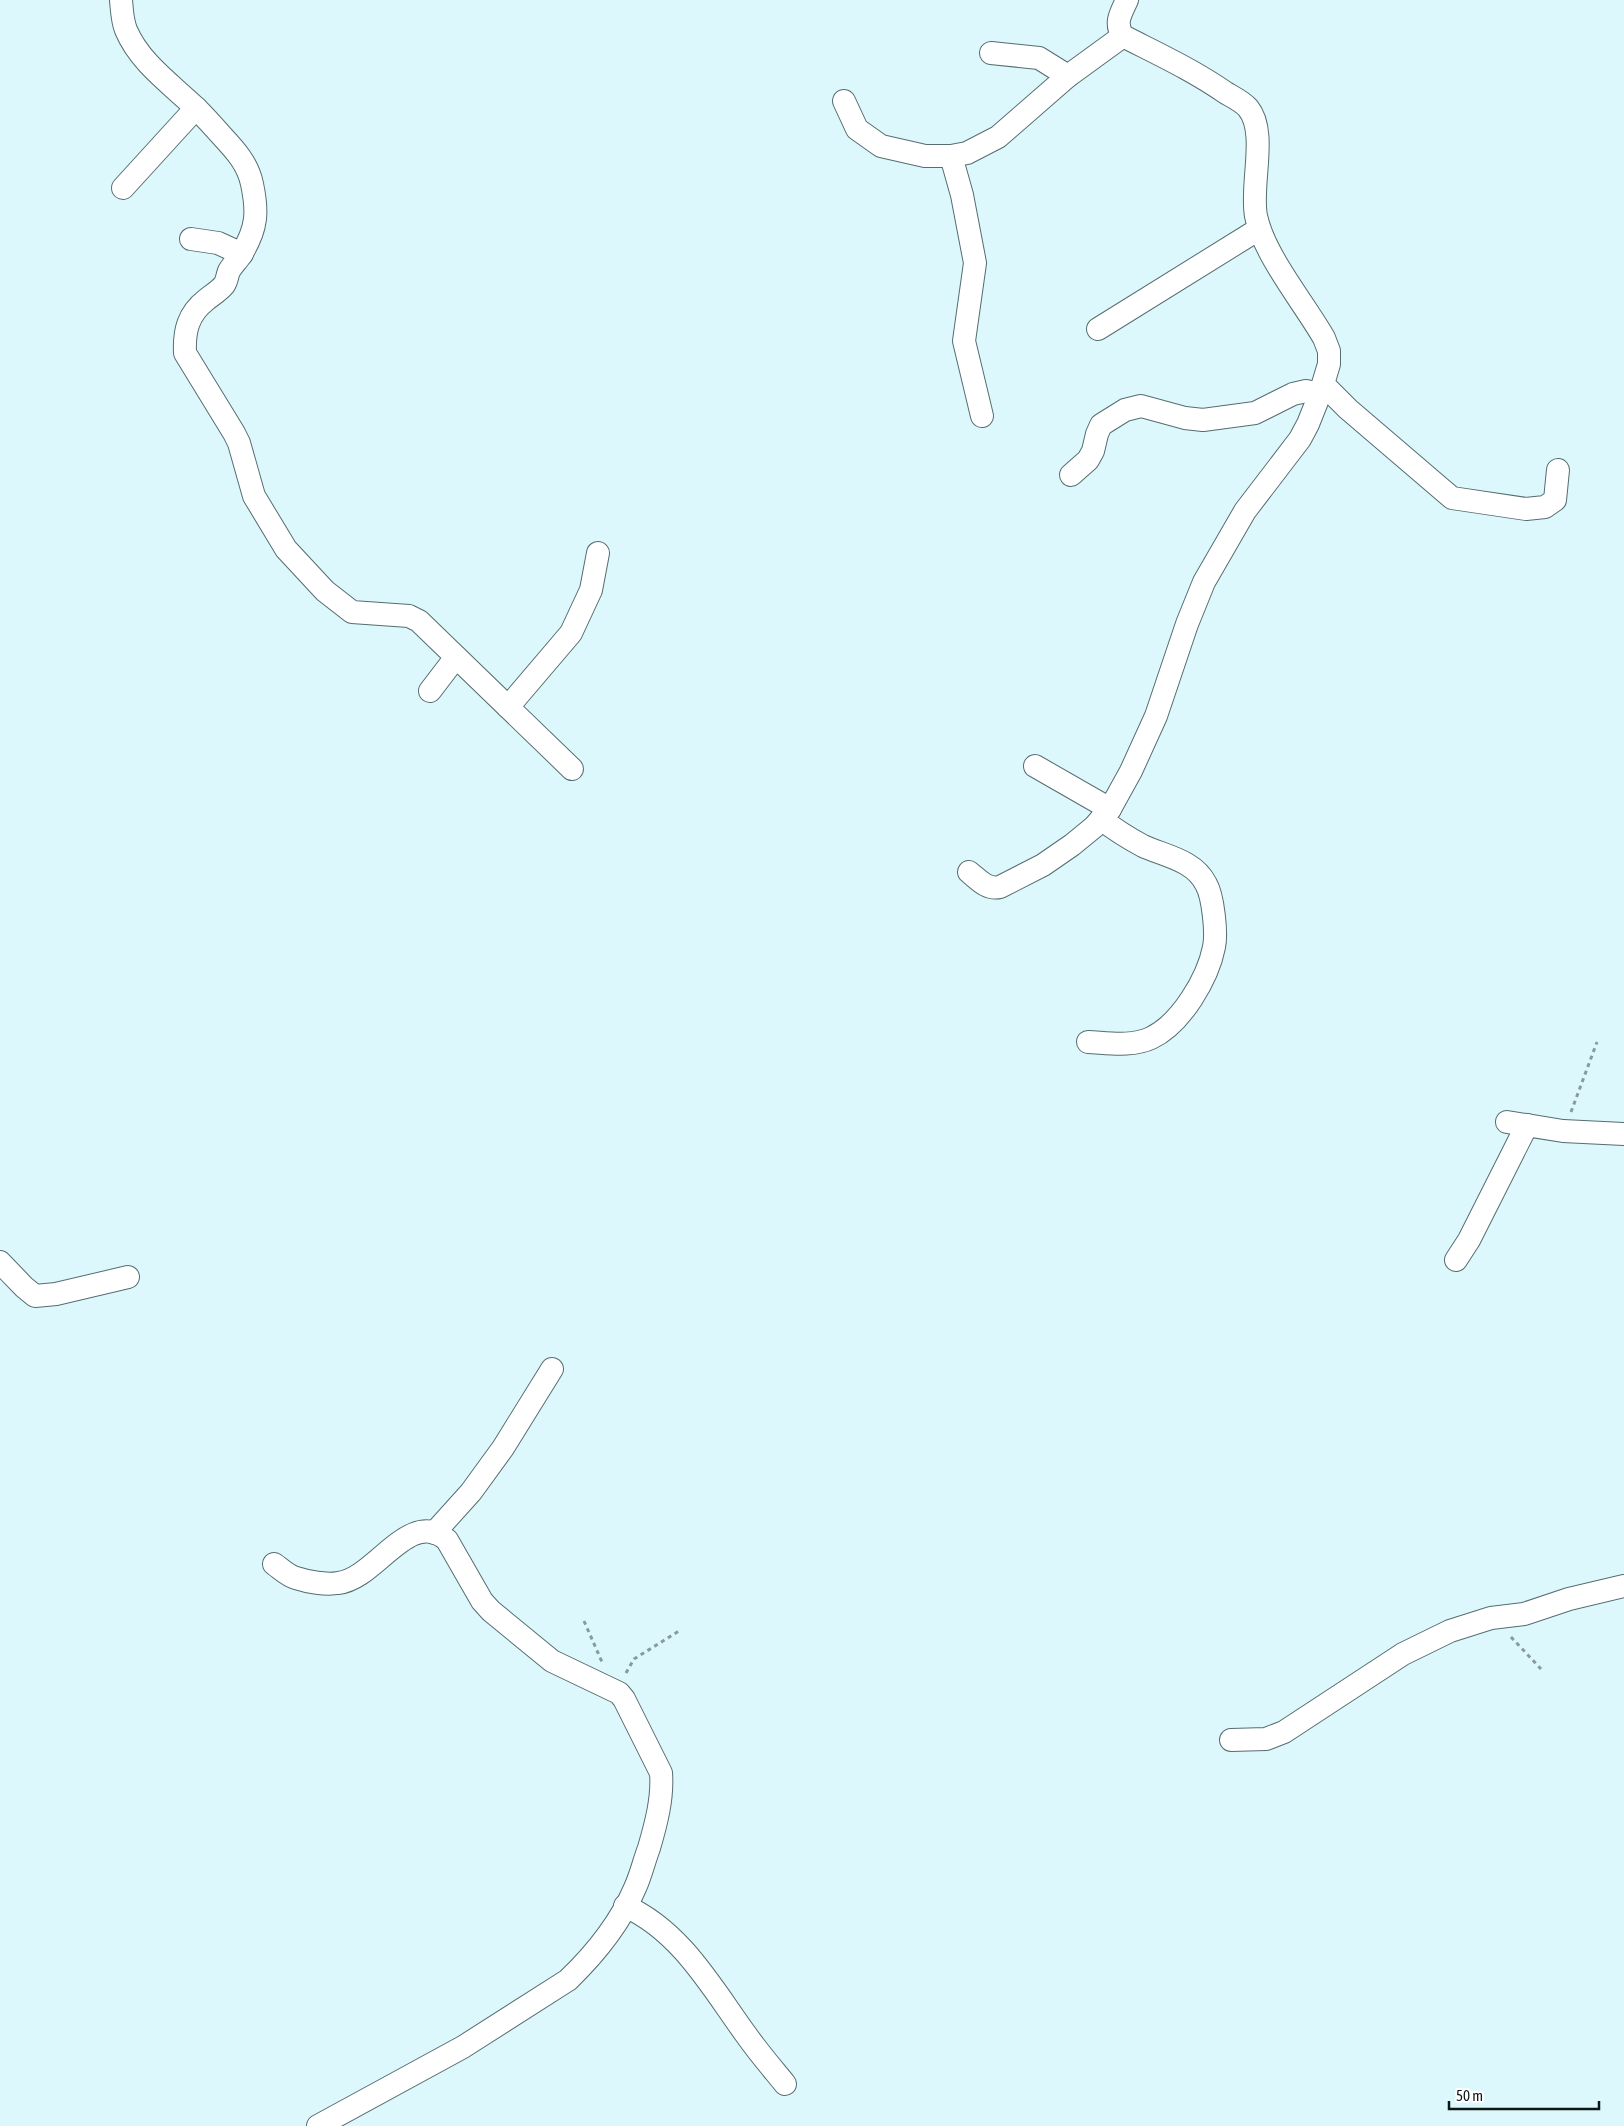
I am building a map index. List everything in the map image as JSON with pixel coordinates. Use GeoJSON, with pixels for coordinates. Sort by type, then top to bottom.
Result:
{"type":"FeatureCollection","features":[{"type":"Feature","properties":{"kind":"street"},"geometry":{"type":"LineString","coordinates":[[122,0],[122,20],[133,42],[145,59],[165,81],[196,108],[237,152],[247,168],[252,182],[256,220],[253,233],[224,284],[198,307],[190,318],[185,328],[185,353],[237,438],[254,496],[260,508],[286,549],[325,590],[352,612],[410,616],[419,621],[572,769]]}},
{"type":"Feature","properties":{"kind":"street"},"geometry":{"type":"LineString","coordinates":[[969,872],[985,886],[992,889],[1000,887],[1043,865],[1072,845],[1106,814],[1131,771],[1156,716],[1187,624],[1204,582],[1245,511],[1300,439],[1322,390],[1329,364],[1330,351],[1324,338],[1268,250],[1259,229],[1255,206],[1258,131],[1247,106],[1168,57],[1123,36],[1118,29],[1118,18],[1127,0]]}},
{"type":"Feature","properties":{"kind":"street"},"geometry":{"type":"LineString","coordinates":[[844,101],[857,129],[881,146],[925,156],[951,156],[967,153],[998,137],[1068,76],[1123,36]]}},
{"type":"Feature","properties":{"kind":"street"},"geometry":{"type":"LineString","coordinates":[[990,53],[1040,58],[1068,76]]}},
{"type":"Feature","properties":{"kind":"street"},"geometry":{"type":"LineString","coordinates":[[123,188],[196,108]]}},
{"type":"Feature","properties":{"kind":"street"},"geometry":{"type":"LineString","coordinates":[[951,156],[962,195],[975,263],[964,341],[982,416]]}},
{"type":"Feature","properties":{"kind":"street"},"geometry":{"type":"LineString","coordinates":[[1098,329],[1259,229]]}},
{"type":"Feature","properties":{"kind":"street"},"geometry":{"type":"LineString","coordinates":[[191,239],[218,243],[242,254]]}},
{"type":"Feature","properties":{"kind":"street"},"geometry":{"type":"LineString","coordinates":[[1071,475],[1088,460],[1093,451],[1101,425],[1125,410],[1141,406],[1185,418],[1203,420],[1255,413],[1292,394],[1322,390],[1348,409],[1452,498],[1526,509],[1545,507],[1555,500],[1558,470]]}},
{"type":"Feature","properties":{"kind":"street"},"geometry":{"type":"LineString","coordinates":[[508,707],[571,633],[591,590],[598,554]]}},
{"type":"Feature","properties":{"kind":"street"},"geometry":{"type":"LineString","coordinates":[[430,691],[456,657]]}},
{"type":"Feature","properties":{"kind":"street"},"geometry":{"type":"LineString","coordinates":[[1035,766],[1106,814],[1117,832],[1142,845],[1189,864],[1206,883],[1213,906],[1215,946],[1204,978],[1180,1016],[1152,1038],[1130,1044],[1088,1042]]}},
{"type":"Feature","properties":{"kind":"street"},"geometry":{"type":"LineString","coordinates":[[1456,1260],[1469,1240],[1517,1124],[1563,1131],[1624,1134]]}},
{"type":"Feature","properties":{"kind":"street"},"geometry":{"type":"LineString","coordinates":[[0,1262],[35,1296],[56,1294],[128,1277]]}},
{"type":"Feature","properties":{"kind":"street"},"geometry":{"type":"LineString","coordinates":[[434,1533],[471,1492],[503,1448],[552,1369]]}},
{"type":"Feature","properties":{"kind":"street"},"geometry":{"type":"LineString","coordinates":[[274,1564],[295,1578],[339,1583],[362,1573],[411,1534],[422,1531],[442,1535],[447,1540],[482,1601],[491,1611],[552,1661],[617,1693],[657,1761],[662,1784],[655,1829],[636,1888],[611,1931],[568,1980],[463,2047],[318,2126]]}},
{"type":"Feature","properties":{"kind":"street"},"geometry":{"type":"LineString","coordinates":[[1231,1740],[1266,1739],[1274,1736],[1403,1654],[1450,1631],[1491,1618],[1524,1614],[1569,1599],[1624,1586]]}},
{"type":"Feature","properties":{"kind":"street"},"geometry":{"type":"LineString","coordinates":[[625,1906],[642,1913],[664,1929],[714,1987],[747,2036],[785,2084]]}},
{"type":"Feature","properties":{"kind":"path"},"geometry":{"type":"LineString","coordinates":[[1563,1131],[1597,1042]]}},
{"type":"Feature","properties":{"kind":"path"},"geometry":{"type":"LineString","coordinates":[[1491,1618],[1541,1669]]}},
{"type":"Feature","properties":{"kind":"path"},"geometry":{"type":"LineString","coordinates":[[584,1621],[617,1693]]}},
{"type":"Feature","properties":{"kind":"path"},"geometry":{"type":"LineString","coordinates":[[617,1693],[634,1659],[680,1632]]}}]}
